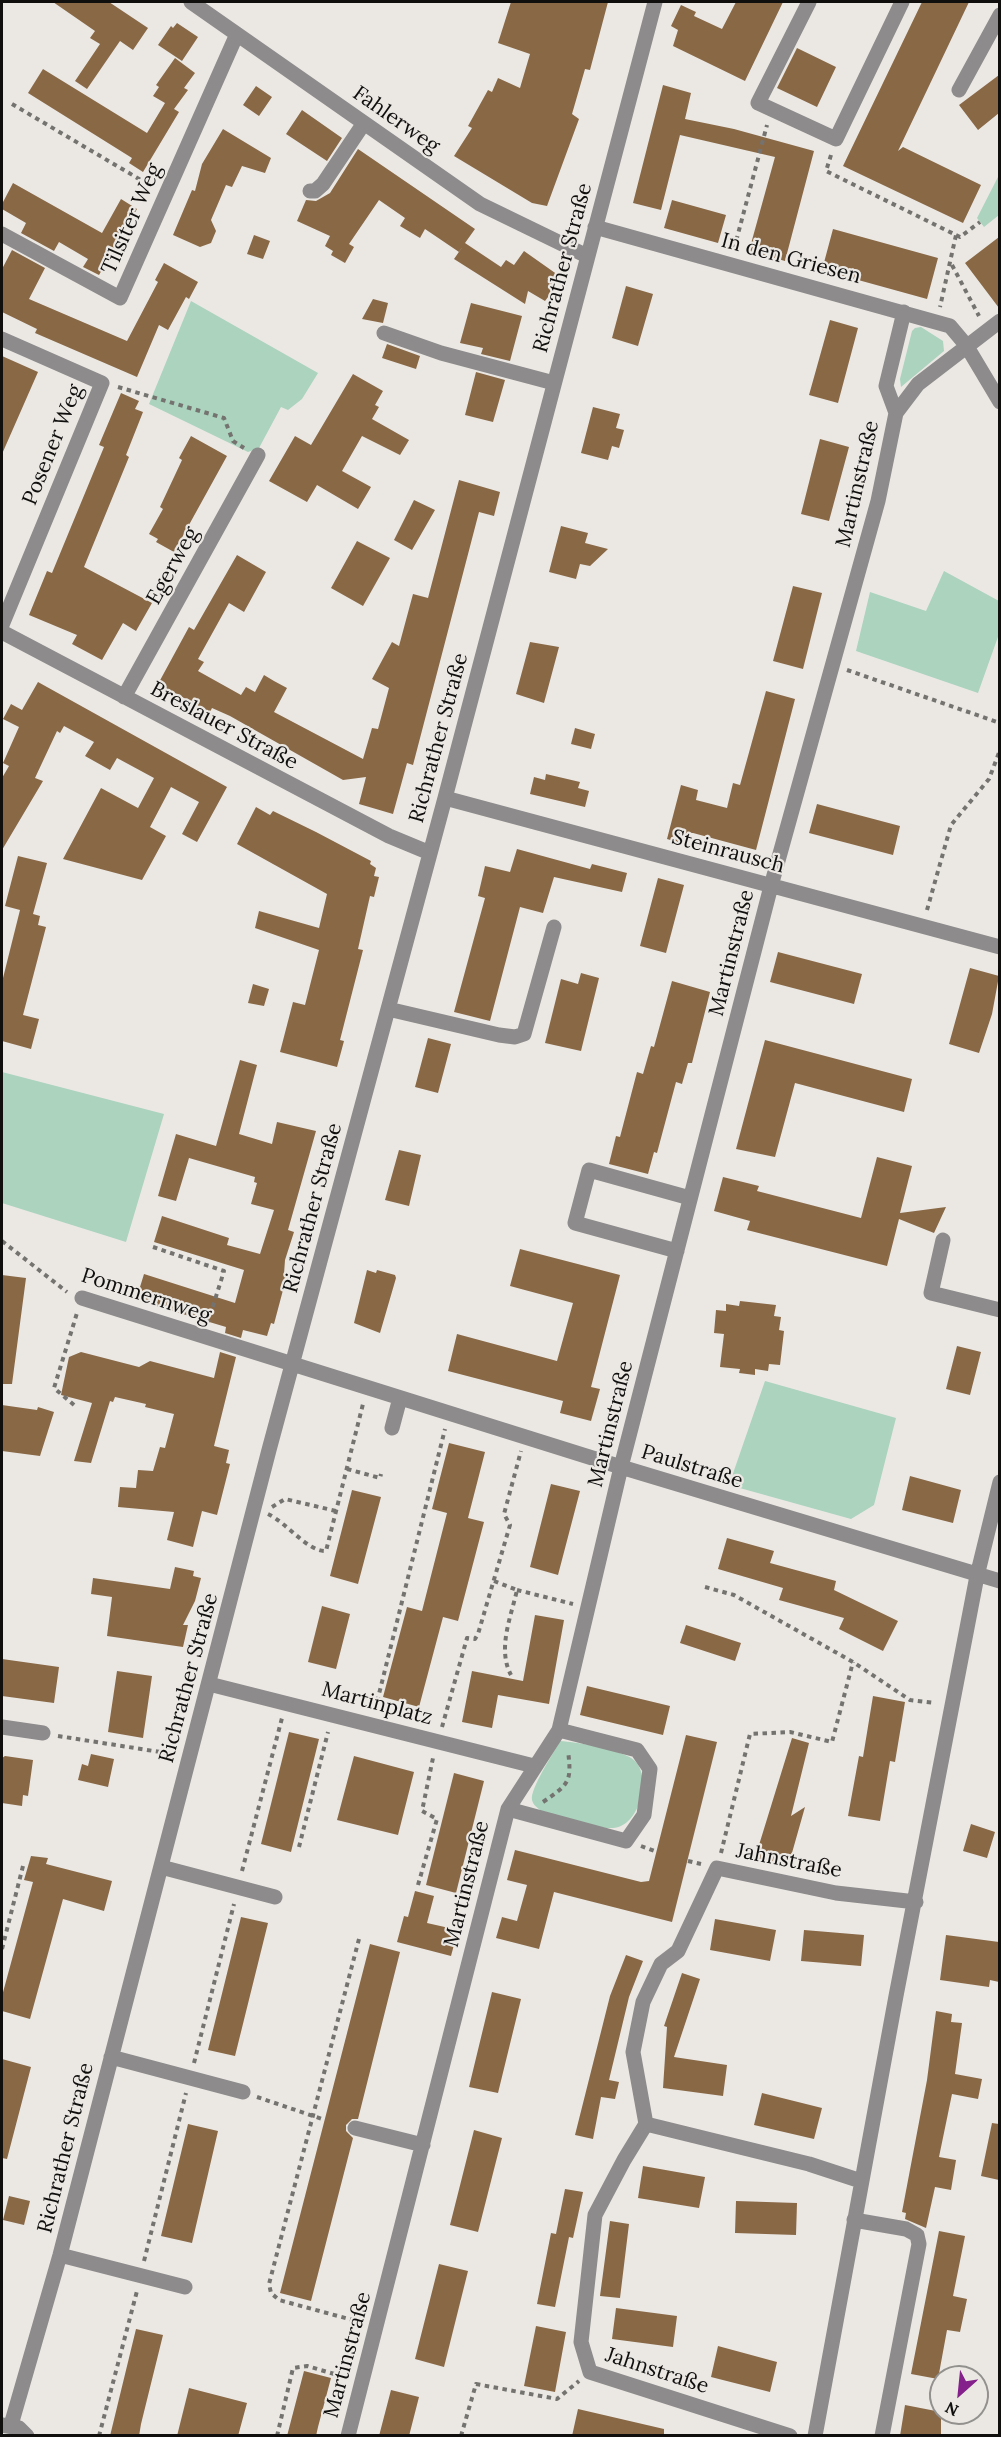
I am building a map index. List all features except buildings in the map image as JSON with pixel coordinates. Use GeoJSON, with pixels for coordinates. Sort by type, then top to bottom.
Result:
{"type":"FeatureCollection","features":[{"type":"Feature","properties":{"kind":"street","name":"Fahlerweg"},"geometry":{"type":"LineString","coordinates":[[191,2],[480,204],[587,256]]}},
{"type":"Feature","properties":{"kind":"street","name":"Richrather Straße"},"geometry":{"type":"LineString","coordinates":[[6,2425],[60,2255],[292,1364],[445,798],[655,2]]}},
{"type":"Feature","properties":{"kind":"street"},"geometry":{"type":"LineString","coordinates":[[808,2],[758,103],[836,139],[902,2]]}},
{"type":"Feature","properties":{"kind":"street"},"geometry":{"type":"LineString","coordinates":[[959,90],[999,15]]}},
{"type":"Feature","properties":{"kind":"street","name":"Tilsiter Weg"},"geometry":{"type":"LineString","coordinates":[[2,234],[120,298],[237,34]]}},
{"type":"Feature","properties":{"kind":"street"},"geometry":{"type":"LineString","coordinates":[[310,191],[315,191],[323,184],[364,123]]}},
{"type":"Feature","properties":{"kind":"street","name":"In den Griesen"},"geometry":{"type":"LineString","coordinates":[[595,227],[950,326],[966,345],[999,402]]}},
{"type":"Feature","properties":{"kind":"street","name":"Martinstraße"},"geometry":{"type":"LineString","coordinates":[[896,413],[886,386],[904,312]]}},
{"type":"Feature","properties":{"kind":"street"},"geometry":{"type":"LineString","coordinates":[[966,345],[999,321]]}},
{"type":"Feature","properties":{"kind":"street"},"geometry":{"type":"LineString","coordinates":[[384,333],[441,352],[554,382]]}},
{"type":"Feature","properties":{"kind":"street","name":"Posener Weg"},"geometry":{"type":"LineString","coordinates":[[2,339],[102,383],[2,626]]}},
{"type":"Feature","properties":{"kind":"street","name":"Martinstraße"},"geometry":{"type":"LineString","coordinates":[[348,2436],[378,2327],[508,1809],[534,1766],[562,1731],[621,1467],[771,886],[878,501],[896,413],[918,384],[966,345]]}},
{"type":"Feature","properties":{"kind":"street","name":"Egerweg"},"geometry":{"type":"LineString","coordinates":[[124,697],[258,455]]}},
{"type":"Feature","properties":{"kind":"street","name":"Breslauer Straße"},"geometry":{"type":"LineString","coordinates":[[2,632],[389,836],[430,853]]}},
{"type":"Feature","properties":{"kind":"street","name":"Steinrausch"},"geometry":{"type":"LineString","coordinates":[[445,798],[999,947]]}},
{"type":"Feature","properties":{"kind":"street"},"geometry":{"type":"LineString","coordinates":[[388,1009],[500,1035],[515,1037],[524,1034],[554,927]]}},
{"type":"Feature","properties":{"kind":"street"},"geometry":{"type":"LineString","coordinates":[[677,1251],[575,1223],[589,1170],[690,1198]]}},
{"type":"Feature","properties":{"kind":"street"},"geometry":{"type":"LineString","coordinates":[[943,1240],[931,1293],[999,1310]]}},
{"type":"Feature","properties":{"kind":"street","name":"Pommernweg"},"geometry":{"type":"LineString","coordinates":[[82,1298],[292,1364]]}},
{"type":"Feature","properties":{"kind":"street","name":"Paulstraße"},"geometry":{"type":"LineString","coordinates":[[292,1364],[621,1467],[999,1581]]}},
{"type":"Feature","properties":{"kind":"street"},"geometry":{"type":"LineString","coordinates":[[392,1428],[400,1398]]}},
{"type":"Feature","properties":{"kind":"street"},"geometry":{"type":"LineString","coordinates":[[815,2436],[861,2181],[978,1576],[999,1482]]}},
{"type":"Feature","properties":{"kind":"street","name":"Martinplatz"},"geometry":{"type":"LineString","coordinates":[[209,1684],[534,1766]]}},
{"type":"Feature","properties":{"kind":"street"},"geometry":{"type":"LineString","coordinates":[[2,1727],[43,1733]]}},
{"type":"Feature","properties":{"kind":"street"},"geometry":{"type":"LineString","coordinates":[[508,1809],[626,1841],[644,1815],[650,1769],[637,1750],[562,1731]]}},
{"type":"Feature","properties":{"kind":"street"},"geometry":{"type":"LineString","coordinates":[[161,1867],[275,1897]]}},
{"type":"Feature","properties":{"kind":"street","name":"Jahnstraße"},"geometry":{"type":"LineString","coordinates":[[790,2436],[590,2372],[581,2342],[595,2215],[646,2124],[633,2052],[643,2002],[661,1964],[678,1951],[717,1869],[836,1893],[916,1902]]}},
{"type":"Feature","properties":{"kind":"street"},"geometry":{"type":"LineString","coordinates":[[111,2057],[243,2092]]}},
{"type":"Feature","properties":{"kind":"street"},"geometry":{"type":"LineString","coordinates":[[646,2124],[798,2161],[861,2181]]}},
{"type":"Feature","properties":{"kind":"street"},"geometry":{"type":"LineString","coordinates":[[356,2128],[423,2145]]}},
{"type":"Feature","properties":{"kind":"street"},"geometry":{"type":"LineString","coordinates":[[854,2220],[906,2229],[917,2235],[919,2244],[882,2436]]}},
{"type":"Feature","properties":{"kind":"street"},"geometry":{"type":"LineString","coordinates":[[60,2255],[184,2287]]}},
{"type":"Feature","properties":{"kind":"street"},"geometry":{"type":"LineString","coordinates":[[6,2425],[27,2436]]}},
{"type":"Feature","properties":{"kind":"path"},"geometry":{"type":"LineString","coordinates":[[12,104],[166,195]]}},
{"type":"Feature","properties":{"kind":"path"},"geometry":{"type":"LineString","coordinates":[[730,264],[771,109]]}},
{"type":"Feature","properties":{"kind":"path"},"geometry":{"type":"LineString","coordinates":[[836,139],[826,171],[960,237],[980,222]]}},
{"type":"Feature","properties":{"kind":"path"},"geometry":{"type":"LineString","coordinates":[[937,322],[956,235]]}},
{"type":"Feature","properties":{"kind":"path"},"geometry":{"type":"LineString","coordinates":[[951,264],[987,330]]}},
{"type":"Feature","properties":{"kind":"path"},"geometry":{"type":"LineString","coordinates":[[102,383],[224,418],[232,441],[258,455]]}},
{"type":"Feature","properties":{"kind":"path"},"geometry":{"type":"LineString","coordinates":[[832,666],[999,723]]}},
{"type":"Feature","properties":{"kind":"path"},"geometry":{"type":"LineString","coordinates":[[923,925],[951,825],[989,779],[999,750]]}},
{"type":"Feature","properties":{"kind":"path","name":"Pommernweg"},"geometry":{"type":"LineString","coordinates":[[2,1241],[62,1290],[82,1298]]}},
{"type":"Feature","properties":{"kind":"path"},"geometry":{"type":"LineString","coordinates":[[153,1247],[224,1271],[203,1336]]}},
{"type":"Feature","properties":{"kind":"path"},"geometry":{"type":"LineString","coordinates":[[74,1405],[54,1388],[82,1298]]}},
{"type":"Feature","properties":{"kind":"path"},"geometry":{"type":"LineString","coordinates":[[336,1510],[285,1499],[264,1512],[296,1532],[317,1551],[326,1551],[367,1388]]}},
{"type":"Feature","properties":{"kind":"path"},"geometry":{"type":"LineString","coordinates":[[371,1724],[449,1414]]}},
{"type":"Feature","properties":{"kind":"path"},"geometry":{"type":"LineString","coordinates":[[418,1885],[437,1820],[422,1810],[436,1741],[467,1638],[474,1639],[478,1634],[494,1581],[510,1525],[504,1514],[524,1437]]}},
{"type":"Feature","properties":{"kind":"path"},"geometry":{"type":"LineString","coordinates":[[347,1469],[380,1478],[381,1474]]}},
{"type":"Feature","properties":{"kind":"path"},"geometry":{"type":"LineString","coordinates":[[494,1581],[517,1590],[588,1608]]}},
{"type":"Feature","properties":{"kind":"path"},"geometry":{"type":"LineString","coordinates":[[705,1587],[734,1595],[853,1662],[910,1700],[953,1706]]}},
{"type":"Feature","properties":{"kind":"path"},"geometry":{"type":"LineString","coordinates":[[511,1675],[504,1662],[505,1644],[517,1590]]}},
{"type":"Feature","properties":{"kind":"path"},"geometry":{"type":"LineString","coordinates":[[717,1869],[750,1734],[790,1732],[832,1742],[853,1662]]}},
{"type":"Feature","properties":{"kind":"path"},"geometry":{"type":"LineString","coordinates":[[299,1847],[333,1714]]}},
{"type":"Feature","properties":{"kind":"path"},"geometry":{"type":"LineString","coordinates":[[524,1814],[564,1787],[571,1775],[562,1731]]}},
{"type":"Feature","properties":{"kind":"path"},"geometry":{"type":"LineString","coordinates":[[43,1733],[164,1752]]}},
{"type":"Feature","properties":{"kind":"path"},"geometry":{"type":"LineString","coordinates":[[2,1948],[23,1866]]}},
{"type":"Feature","properties":{"kind":"path"},"geometry":{"type":"LineString","coordinates":[[359,1939],[269,2284],[271,2293],[279,2300],[378,2327]]}},
{"type":"Feature","properties":{"kind":"path"},"geometry":{"type":"LineString","coordinates":[[243,2092],[325,2120]]}},
{"type":"Feature","properties":{"kind":"path"},"geometry":{"type":"LineString","coordinates":[[277,2436],[293,2368],[307,2366],[362,2383]]}},
{"type":"Feature","properties":{"kind":"path"},"geometry":{"type":"LineString","coordinates":[[461,2436],[476,2384],[557,2399],[590,2372]]}},
{"type":"Feature","properties":{"kind":"green space"},"geometry":{"type":"Polygon","coordinates":[[[999,175],[999,215],[984,227],[977,218],[999,175]]]}},
{"type":"Feature","properties":{"kind":"green space"},"geometry":{"type":"Polygon","coordinates":[[[191,301],[318,373],[302,399],[288,410],[281,407],[259,448],[248,452],[149,404],[191,301]]]}},
{"type":"Feature","properties":{"kind":"green space"},"geometry":{"type":"Polygon","coordinates":[[[921,327],[943,341],[944,351],[901,387],[900,379],[912,331],[921,327]]]}},
{"type":"Feature","properties":{"kind":"green space"},"geometry":{"type":"Polygon","coordinates":[[[944,571],[999,601],[999,634],[978,693],[856,651],[870,592],[926,611],[944,571]]]}},
{"type":"Feature","properties":{"kind":"green space"},"geometry":{"type":"Polygon","coordinates":[[[2,1072],[164,1114],[126,1242],[2,1203],[2,1072]]]}},
{"type":"Feature","properties":{"kind":"green space"},"geometry":{"type":"Polygon","coordinates":[[[765,1381],[896,1418],[874,1505],[851,1519],[729,1485],[765,1381]]]}},
{"type":"Feature","properties":{"kind":"green space"},"geometry":{"type":"Polygon","coordinates":[[[560,1741],[611,1750],[635,1761],[640,1769],[642,1789],[636,1811],[630,1820],[622,1826],[613,1828],[596,1827],[541,1811],[534,1805],[532,1795],[535,1787],[560,1741]]]}}]}
